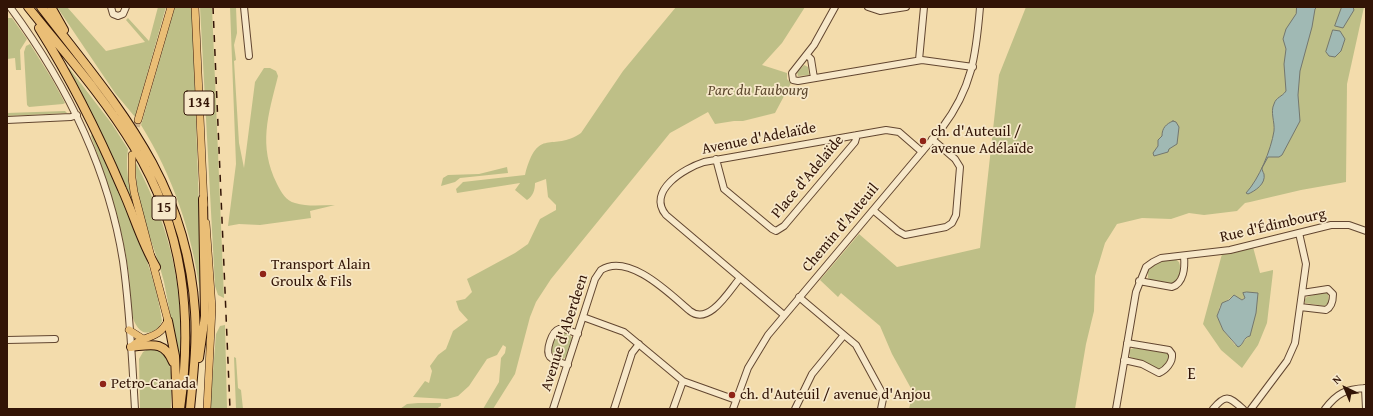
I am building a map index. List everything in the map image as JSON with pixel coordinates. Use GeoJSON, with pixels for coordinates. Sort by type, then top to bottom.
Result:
{"type":"FeatureCollection","features":[{"type":"Feature","properties":{"kind":"highway"},"geometry":{"type":"LineString","coordinates":[[27,7],[80,99],[122,188],[145,248],[156,267]]}},
{"type":"Feature","properties":{"kind":"highway","name":"15"},"geometry":{"type":"LineString","coordinates":[[27,7],[126,133],[147,169],[164,209],[178,256],[185,299],[186,352],[180,409]]}},
{"type":"Feature","properties":{"kind":"highway","name":"15"},"geometry":{"type":"LineString","coordinates":[[41,7],[138,135],[160,175],[172,206],[185,247],[192,286],[195,337],[190,409]]}},
{"type":"Feature","properties":{"kind":"highway"},"geometry":{"type":"LineString","coordinates":[[51,7],[79,56]]}},
{"type":"Feature","properties":{"kind":"highway"},"geometry":{"type":"LineString","coordinates":[[192,388],[204,324],[203,199]]}},
{"type":"Feature","properties":{"kind":"highway"},"geometry":{"type":"LineString","coordinates":[[168,321],[174,350],[177,409]]}},
{"type":"Feature","properties":{"kind":"highway"},"geometry":{"type":"LineString","coordinates":[[131,347],[159,346],[168,351],[174,363]]}},
{"type":"Feature","properties":{"kind":"main road"},"geometry":{"type":"LineString","coordinates":[[138,120],[171,7]]}},
{"type":"Feature","properties":{"kind":"main road","name":"134"},"geometry":{"type":"LineString","coordinates":[[195,7],[203,199]]}},
{"type":"Feature","properties":{"kind":"main road"},"geometry":{"type":"LineString","coordinates":[[131,347],[143,339],[158,335],[168,321],[156,267],[134,192],[131,172],[132,155]]}},
{"type":"Feature","properties":{"kind":"main road"},"geometry":{"type":"LineString","coordinates":[[203,199],[208,239],[212,308],[207,409]]}},
{"type":"Feature","properties":{"kind":"main road"},"geometry":{"type":"LineString","coordinates":[[129,330],[143,339]]}},
{"type":"Feature","properties":{"kind":"street"},"geometry":{"type":"LineString","coordinates":[[10,7],[42,51],[77,115],[95,157],[112,210],[123,262],[135,409]]}},
{"type":"Feature","properties":{"kind":"street"},"geometry":{"type":"LineString","coordinates":[[111,7],[113,14],[118,16],[125,12],[126,7]]}},
{"type":"Feature","properties":{"kind":"street"},"geometry":{"type":"LineString","coordinates":[[244,7],[249,56]]}},
{"type":"Feature","properties":{"kind":"street"},"geometry":{"type":"LineString","coordinates":[[835,7],[823,31],[807,55],[792,73],[792,78],[798,81],[919,60],[973,67]]}},
{"type":"Feature","properties":{"kind":"street"},"geometry":{"type":"LineString","coordinates":[[868,7],[880,11],[906,7]]}},
{"type":"Feature","properties":{"kind":"street"},"geometry":{"type":"LineString","coordinates":[[919,60],[924,7]]}},
{"type":"Feature","properties":{"kind":"street","name":"Chemin d'Auteuil"},"geometry":{"type":"LineString","coordinates":[[733,409],[754,357],[784,315],[932,140],[945,124],[962,98],[973,67],[980,7]]}},
{"type":"Feature","properties":{"kind":"street"},"geometry":{"type":"LineString","coordinates":[[807,55],[810,59],[814,78]]}},
{"type":"Feature","properties":{"kind":"street"},"geometry":{"type":"LineString","coordinates":[[7,120],[71,117],[77,115]]}},
{"type":"Feature","properties":{"kind":"street","name":"Avenue d'Adelaïde"},"geometry":{"type":"LineString","coordinates":[[784,315],[668,218],[663,212],[660,204],[663,191],[681,173],[693,166],[716,159],[886,130],[897,131],[922,152]]}},
{"type":"Feature","properties":{"kind":"street","name":"Place d'Adelaïde"},"geometry":{"type":"LineString","coordinates":[[716,159],[724,189],[772,230],[776,231],[782,228],[855,142],[857,135]]}},
{"type":"Feature","properties":{"kind":"street"},"geometry":{"type":"LineString","coordinates":[[873,210],[905,235],[946,227],[952,223],[956,212],[960,167],[955,159],[932,140]]}},
{"type":"Feature","properties":{"kind":"street","name":"Rue d'Édimbourg"},"geometry":{"type":"LineString","coordinates":[[1116,409],[1139,281],[1146,268],[1155,260],[1225,251],[1340,224],[1353,226],[1366,231]]}},
{"type":"Feature","properties":{"kind":"street"},"geometry":{"type":"LineString","coordinates":[[1251,409],[1270,386],[1290,353],[1296,339],[1306,260],[1299,233]]}},
{"type":"Feature","properties":{"kind":"street"},"geometry":{"type":"LineString","coordinates":[[1139,281],[1172,287],[1176,286],[1182,277],[1184,256]]}},
{"type":"Feature","properties":{"kind":"street","name":"Avenue d'Aberdeen"},"geometry":{"type":"LineString","coordinates":[[553,409],[583,317],[598,274],[601,270],[610,266],[620,266],[645,274],[693,314],[699,315],[710,313],[740,278]]}},
{"type":"Feature","properties":{"kind":"street"},"geometry":{"type":"LineString","coordinates":[[1300,307],[1326,310],[1331,306],[1333,294],[1328,289],[1302,293]]}},
{"type":"Feature","properties":{"kind":"street"},"geometry":{"type":"LineString","coordinates":[[799,297],[856,345],[881,391],[883,399],[881,409]]}},
{"type":"Feature","properties":{"kind":"street"},"geometry":{"type":"LineString","coordinates":[[583,317],[618,329],[639,344],[683,381],[736,400]]}},
{"type":"Feature","properties":{"kind":"street"},"geometry":{"type":"LineString","coordinates":[[568,364],[554,360],[549,356],[553,335],[561,329],[578,334]]}},
{"type":"Feature","properties":{"kind":"street"},"geometry":{"type":"LineString","coordinates":[[795,409],[812,374],[844,335]]}},
{"type":"Feature","properties":{"kind":"street"},"geometry":{"type":"LineString","coordinates":[[7,340],[55,339]]}},
{"type":"Feature","properties":{"kind":"street"},"geometry":{"type":"LineString","coordinates":[[1124,360],[1142,364],[1158,374],[1163,371],[1172,359],[1172,354],[1169,350],[1127,343]]}},
{"type":"Feature","properties":{"kind":"street"},"geometry":{"type":"LineString","coordinates":[[614,409],[632,353],[639,344]]}},
{"type":"Feature","properties":{"kind":"street"},"geometry":{"type":"LineString","coordinates":[[673,409],[683,381]]}},
{"type":"Feature","properties":{"kind":"street"},"geometry":{"type":"LineString","coordinates":[[1325,409],[1334,397],[1342,391],[1365,388],[1366,409]]}},
{"type":"Feature","properties":{"kind":"street"},"geometry":{"type":"LineString","coordinates":[[1213,409],[1222,399],[1226,398],[1232,400],[1243,409]]}},
{"type":"Feature","properties":{"kind":"green space"},"geometry":{"type":"Polygon","coordinates":[[[57,7],[67,7],[106,51],[145,42],[126,20],[128,18],[149,41],[158,7],[166,7],[135,117],[115,93],[57,7]]]}},
{"type":"Feature","properties":{"kind":"green space"},"geometry":{"type":"Polygon","coordinates":[[[175,7],[192,7],[202,293],[200,292],[192,248],[180,206],[163,164],[141,125],[175,7]]]}},
{"type":"Feature","properties":{"kind":"green space"},"geometry":{"type":"Polygon","coordinates":[[[200,7],[212,7],[224,298],[218,295],[215,286],[200,7]]]}},
{"type":"Feature","properties":{"kind":"green space"},"geometry":{"type":"Polygon","coordinates":[[[230,7],[236,7],[237,33],[234,45],[236,60],[234,61],[239,143],[244,168],[255,82],[264,68],[270,68],[276,71],[278,76],[268,117],[266,143],[271,170],[277,184],[284,196],[292,202],[310,205],[335,205],[310,211],[311,218],[260,225],[239,224],[228,226],[236,164],[230,7]]]}},
{"type":"Feature","properties":{"kind":"green space","name":"Parc du Faubourg"},"geometry":{"type":"Polygon","coordinates":[[[676,7],[805,7],[782,43],[762,65],[787,73],[787,79],[791,83],[775,113],[743,121],[715,124],[708,112],[670,133],[551,279],[536,302],[530,317],[515,374],[493,409],[483,409],[499,382],[501,358],[505,353],[506,347],[503,345],[497,355],[487,359],[469,386],[458,396],[447,399],[413,397],[425,381],[429,383],[432,371],[430,366],[438,355],[446,349],[453,331],[468,320],[459,310],[456,301],[465,299],[472,292],[467,279],[515,253],[528,244],[540,219],[556,210],[556,205],[548,197],[546,179],[535,183],[533,193],[527,200],[515,190],[520,183],[457,193],[456,189],[463,182],[525,175],[535,150],[541,145],[562,141],[581,133],[623,71],[676,7]]]}},
{"type":"Feature","properties":{"kind":"green space"},"geometry":{"type":"Polygon","coordinates":[[[1026,7],[1364,7],[1347,84],[1346,182],[1301,190],[1245,203],[1237,211],[1204,215],[1189,213],[1171,219],[1142,218],[1117,224],[1105,243],[1095,276],[1094,311],[1086,344],[1075,409],[909,409],[913,392],[892,354],[880,326],[841,293],[838,297],[820,280],[859,234],[897,267],[980,248],[999,75],[1026,7]]]}},
{"type":"Feature","properties":{"kind":"green space"},"geometry":{"type":"Polygon","coordinates":[[[7,18],[12,18],[27,39],[20,50],[21,70],[16,70],[15,58],[7,59],[7,18]]]}},
{"type":"Feature","properties":{"kind":"green space"},"geometry":{"type":"Polygon","coordinates":[[[30,44],[65,103],[29,107],[27,105],[24,52],[26,46],[30,44]]]}},
{"type":"Feature","properties":{"kind":"green space"},"geometry":{"type":"Polygon","coordinates":[[[804,65],[808,67],[809,75],[798,76],[797,72],[804,65]]]}},
{"type":"Feature","properties":{"kind":"green space"},"geometry":{"type":"Polygon","coordinates":[[[69,68],[112,124],[128,149],[128,178],[140,223],[68,69],[69,68]]]}},
{"type":"Feature","properties":{"kind":"green space"},"geometry":{"type":"Polygon","coordinates":[[[65,111],[67,113],[7,116],[7,113],[65,111]]]}},
{"type":"Feature","properties":{"kind":"green space"},"geometry":{"type":"Polygon","coordinates":[[[92,134],[134,226],[151,274],[158,298],[162,321],[159,327],[152,332],[143,332],[134,321],[123,239],[119,222],[91,136],[92,134]]]}},
{"type":"Feature","properties":{"kind":"green space"},"geometry":{"type":"Polygon","coordinates":[[[136,163],[159,213],[173,261],[180,312],[180,367],[177,367],[172,324],[164,282],[141,208],[136,178],[136,163]]]}},
{"type":"Feature","properties":{"kind":"green space"},"geometry":{"type":"Polygon","coordinates":[[[507,167],[508,173],[460,178],[455,182],[441,186],[443,178],[448,175],[479,174],[507,167]]]}},
{"type":"Feature","properties":{"kind":"green space"},"geometry":{"type":"Polygon","coordinates":[[[1253,247],[1260,273],[1273,270],[1267,323],[1258,345],[1242,368],[1221,350],[1203,324],[1222,254],[1253,247]],[[1234,295],[1220,306],[1217,316],[1223,330],[1235,345],[1242,344],[1248,336],[1245,296],[1245,298],[1240,300],[1234,295]]]}},
{"type":"Feature","properties":{"kind":"green space"},"geometry":{"type":"Polygon","coordinates":[[[1175,259],[1179,262],[1180,271],[1173,284],[1152,281],[1148,278],[1148,271],[1154,265],[1163,261],[1175,259]]]}},
{"type":"Feature","properties":{"kind":"green space"},"geometry":{"type":"Polygon","coordinates":[[[1324,292],[1328,294],[1329,302],[1325,306],[1305,303],[1305,299],[1307,297],[1324,292]]]}},
{"type":"Feature","properties":{"kind":"green space"},"geometry":{"type":"Polygon","coordinates":[[[225,325],[227,409],[210,409],[216,334],[220,326],[225,325]]]}},
{"type":"Feature","properties":{"kind":"green space"},"geometry":{"type":"Polygon","coordinates":[[[561,332],[569,334],[572,338],[567,356],[562,360],[554,356],[552,350],[554,339],[561,332]]]}},
{"type":"Feature","properties":{"kind":"green space"},"geometry":{"type":"Polygon","coordinates":[[[1134,348],[1166,353],[1169,355],[1169,358],[1162,368],[1156,370],[1144,361],[1130,357],[1129,350],[1134,348]]]}},
{"type":"Feature","properties":{"kind":"green space"},"geometry":{"type":"Polygon","coordinates":[[[148,349],[158,350],[164,354],[168,361],[172,381],[171,409],[140,409],[139,359],[143,352],[148,349]]]}},
{"type":"Feature","properties":{"kind":"green space"},"geometry":{"type":"Polygon","coordinates":[[[234,357],[236,358],[238,388],[241,390],[243,409],[236,409],[234,357]]]}},
{"type":"Feature","properties":{"kind":"green space"},"geometry":{"type":"Polygon","coordinates":[[[441,403],[441,406],[436,409],[400,409],[407,404],[441,403]]]}},
{"type":"Feature","properties":{"kind":"water"},"geometry":{"type":"Polygon","coordinates":[[[1297,7],[1317,7],[1315,9],[1312,27],[1300,71],[1298,95],[1300,121],[1282,155],[1279,157],[1268,157],[1262,168],[1274,131],[1272,110],[1276,100],[1286,91],[1284,64],[1286,49],[1283,39],[1286,29],[1296,14],[1297,7]]]}},
{"type":"Feature","properties":{"kind":"water"},"geometry":{"type":"Polygon","coordinates":[[[1342,7],[1353,7],[1354,10],[1343,28],[1335,26],[1342,7]]]}},
{"type":"Feature","properties":{"kind":"water"},"geometry":{"type":"Polygon","coordinates":[[[1333,30],[1340,31],[1345,39],[1341,51],[1335,57],[1329,56],[1326,52],[1333,30]]]}},
{"type":"Feature","properties":{"kind":"water"},"geometry":{"type":"Polygon","coordinates":[[[1173,121],[1176,122],[1179,127],[1177,144],[1169,149],[1168,152],[1154,156],[1153,153],[1158,146],[1158,140],[1162,136],[1166,125],[1173,121]]]}},
{"type":"Feature","properties":{"kind":"water"},"geometry":{"type":"Polygon","coordinates":[[[1262,168],[1264,178],[1262,184],[1257,189],[1248,194],[1246,193],[1251,187],[1262,168]]]}},
{"type":"Feature","properties":{"kind":"water"},"geometry":{"type":"Polygon","coordinates":[[[1243,293],[1258,293],[1256,313],[1250,336],[1246,338],[1238,347],[1223,330],[1217,316],[1222,303],[1229,300],[1234,295],[1242,300],[1245,298],[1243,293]]]}},
{"type":"Feature","properties":{"kind":"tunnel"},"geometry":{"type":"LineString","coordinates":[[134,137],[138,120]]}},
{"type":"Feature","properties":{"kind":"railway"},"geometry":{"type":"LineString","coordinates":[[213,7],[230,409]]}},
{"type":"Feature","properties":{"kind":"place","name":"ch. d'Auteuil / avenue Adélaïde"},"geometry":{"type":"Point","coordinates":[923,141]}},
{"type":"Feature","properties":{"kind":"place","name":"Transport Alain Groulx & Fils"},"geometry":{"type":"Point","coordinates":[263,274]}},
{"type":"Feature","properties":{"kind":"place","name":"Petro-Canada"},"geometry":{"type":"Point","coordinates":[103,384]}},
{"type":"Feature","properties":{"kind":"place","name":"ch. d'Auteuil / avenue d'Anjou"},"geometry":{"type":"Point","coordinates":[732,395]}},
{"type":"Feature","properties":{"kind":"district","name":"E"},"geometry":{"type":"Point","coordinates":[1192,375]}}]}
